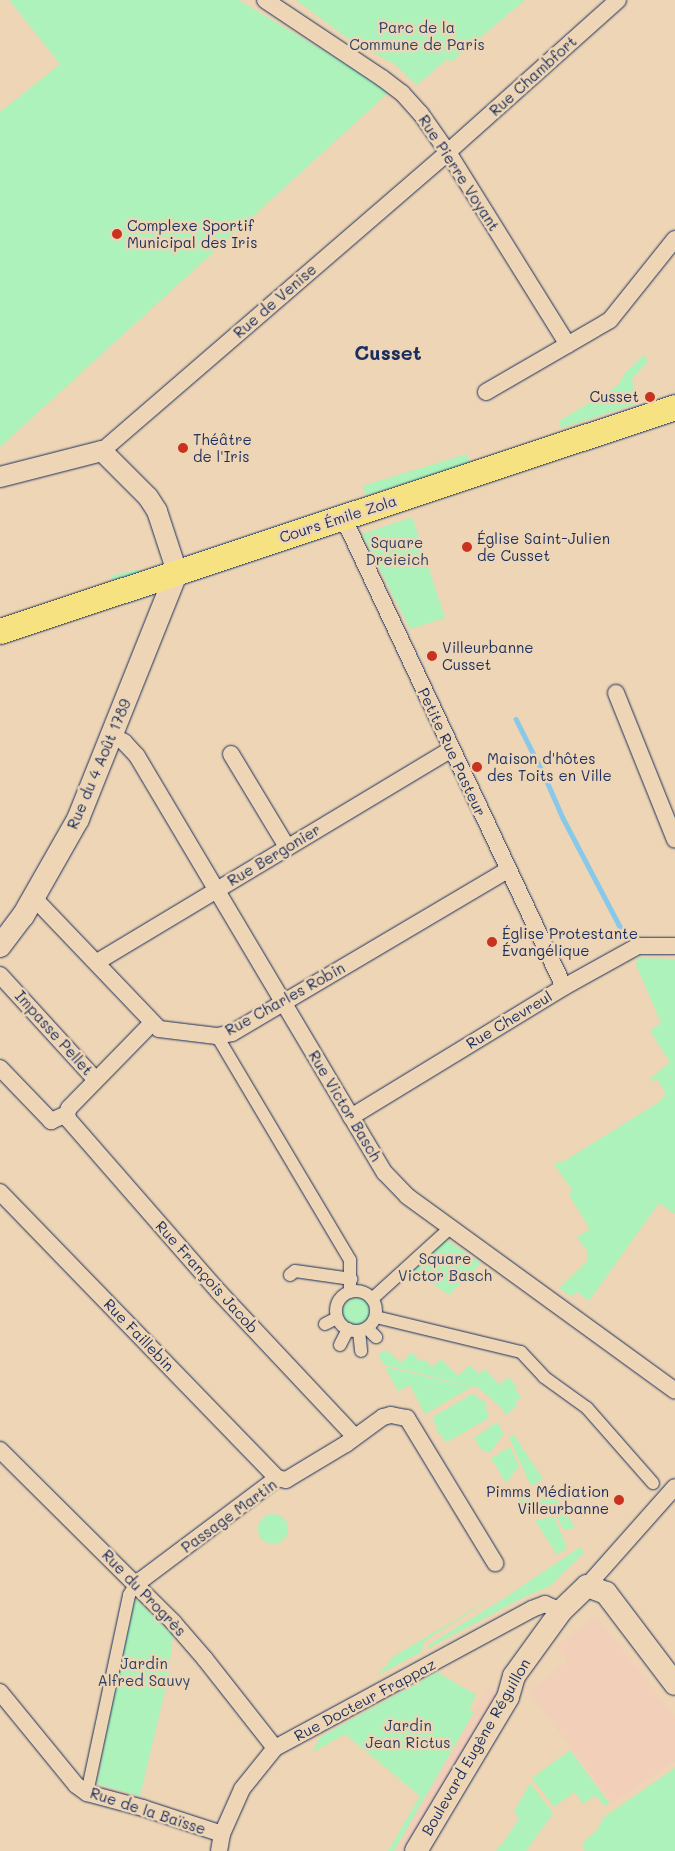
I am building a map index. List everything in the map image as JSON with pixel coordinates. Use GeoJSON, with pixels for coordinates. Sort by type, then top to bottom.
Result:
{"type":"FeatureCollection","features":[{"type":"Feature","properties":{"kind":"main road","name":"Cours Émile Zola"},"geometry":{"type":"LineString","coordinates":[[0,630],[675,407]]}},
{"type":"Feature","properties":{"kind":"main road","name":"Rue du 4 Août 1789"},"geometry":{"type":"LineString","coordinates":[[0,946],[34,898],[78,819],[171,592],[177,572]]}},
{"type":"Feature","properties":{"kind":"main road","name":"Boulevard Eugène Réguillon"},"geometry":{"type":"LineString","coordinates":[[416,1851],[508,1697],[514,1676],[561,1611],[587,1586]]}},
{"type":"Feature","properties":{"kind":"main road"},"geometry":{"type":"LineString","coordinates":[[587,1586],[606,1593],[675,1684]]}},
{"type":"Feature","properties":{"kind":"street","name":"Rue Pierre Voyant"},"geometry":{"type":"LineString","coordinates":[[265,0],[382,78],[402,93],[421,114],[448,152],[568,345]]}},
{"type":"Feature","properties":{"kind":"street","name":"Rue Chambfort"},"geometry":{"type":"LineString","coordinates":[[448,152],[618,0]]}},
{"type":"Feature","properties":{"kind":"street","name":"Rue de Venise"},"geometry":{"type":"LineString","coordinates":[[102,450],[448,152]]}},
{"type":"Feature","properties":{"kind":"street"},"geometry":{"type":"LineString","coordinates":[[486,392],[610,320],[675,239]]}},
{"type":"Feature","properties":{"kind":"street"},"geometry":{"type":"LineString","coordinates":[[0,477],[102,450],[148,497],[157,511],[177,572]]}},
{"type":"Feature","properties":{"kind":"street","name":"Petite Rue Pasteur"},"geometry":{"type":"LineString","coordinates":[[343,517],[564,987]]}},
{"type":"Feature","properties":{"kind":"street"},"geometry":{"type":"LineString","coordinates":[[616,692],[675,840]]}},
{"type":"Feature","properties":{"kind":"street","name":"Rue Victor Basch"},"geometry":{"type":"LineString","coordinates":[[111,735],[124,742],[137,756],[385,1173],[406,1196],[675,1391]]}},
{"type":"Feature","properties":{"kind":"street","name":"Rue Bergonier"},"geometry":{"type":"LineString","coordinates":[[97,962],[451,749]]}},
{"type":"Feature","properties":{"kind":"street"},"geometry":{"type":"LineString","coordinates":[[231,754],[287,847]]}},
{"type":"Feature","properties":{"kind":"street","name":"Rue Charles Robin"},"geometry":{"type":"LineString","coordinates":[[152,1023],[159,1028],[217,1036],[232,1033],[508,870]]}},
{"type":"Feature","properties":{"kind":"street"},"geometry":{"type":"LineString","coordinates":[[34,898],[97,962],[152,1023],[96,1080]]}},
{"type":"Feature","properties":{"kind":"street","name":"Rue Chevreul"},"geometry":{"type":"LineString","coordinates":[[351,1117],[564,987],[638,946],[675,946]]}},
{"type":"Feature","properties":{"kind":"street","name":"Impasse Pellet"},"geometry":{"type":"LineString","coordinates":[[0,975],[96,1080],[69,1108],[67,1114]]}},
{"type":"Feature","properties":{"kind":"street"},"geometry":{"type":"LineString","coordinates":[[217,1036],[350,1260],[351,1285],[338,1302],[337,1318]]}},
{"type":"Feature","properties":{"kind":"street"},"geometry":{"type":"LineString","coordinates":[[0,1068],[51,1121],[67,1114]]}},
{"type":"Feature","properties":{"kind":"street","name":"Rue François Jacob"},"geometry":{"type":"LineString","coordinates":[[67,1114],[68,1119],[219,1292],[354,1436]]}},
{"type":"Feature","properties":{"kind":"street","name":"Rue Faillebin"},"geometry":{"type":"LineString","coordinates":[[0,1192],[277,1478]]}},
{"type":"Feature","properties":{"kind":"street"},"geometry":{"type":"LineString","coordinates":[[372,1299],[450,1228]]}},
{"type":"Feature","properties":{"kind":"street"},"geometry":{"type":"LineString","coordinates":[[290,1275],[295,1271],[351,1285],[366,1293],[372,1299],[376,1307],[376,1317],[363,1331],[340,1344]]}},
{"type":"Feature","properties":{"kind":"street"},"geometry":{"type":"LineString","coordinates":[[376,1317],[521,1352],[544,1377],[587,1408],[653,1483]]}},
{"type":"Feature","properties":{"kind":"street"},"geometry":{"type":"LineString","coordinates":[[325,1324],[337,1318]]}},
{"type":"Feature","properties":{"kind":"street"},"geometry":{"type":"LineString","coordinates":[[337,1318],[363,1331]]}},
{"type":"Feature","properties":{"kind":"street"},"geometry":{"type":"LineString","coordinates":[[361,1351],[363,1331]]}},
{"type":"Feature","properties":{"kind":"street","name":"Passage Martin"},"geometry":{"type":"LineString","coordinates":[[136,1584],[277,1478],[286,1480],[346,1444],[373,1422],[391,1415],[406,1418],[495,1563]]}},
{"type":"Feature","properties":{"kind":"street","name":"Rue du Progrès"},"geometry":{"type":"LineString","coordinates":[[0,1450],[136,1584],[205,1659],[275,1748]]}},
{"type":"Feature","properties":{"kind":"street","name":"Boulevard Eugène Réguillon"},"geometry":{"type":"LineString","coordinates":[[587,1586],[675,1487]]}},
{"type":"Feature","properties":{"kind":"street"},"geometry":{"type":"LineString","coordinates":[[87,1793],[129,1595],[136,1584]]}},
{"type":"Feature","properties":{"kind":"street","name":"Rue Docteur Frappaz"},"geometry":{"type":"LineString","coordinates":[[219,1851],[222,1834],[242,1789],[275,1748],[532,1609],[545,1604],[561,1611]]}},
{"type":"Feature","properties":{"kind":"street","name":"Rue de la Baïsse"},"geometry":{"type":"LineString","coordinates":[[0,1692],[76,1785],[87,1793],[139,1807],[222,1834]]}},
{"type":"Feature","properties":{"kind":"shaded area"},"geometry":{"type":"Polygon","coordinates":[[[596,1616],[675,1717],[675,1761],[613,1803],[523,1684],[524,1681],[531,1690],[568,1662],[557,1646],[596,1616]]]}},
{"type":"Feature","properties":{"kind":"shaded area"},"geometry":{"type":"Polygon","coordinates":[[[488,1687],[501,1694],[409,1851],[394,1851],[488,1687]]]}},
{"type":"Feature","properties":{"kind":"green space","name":"Complexe Sportif Municipal des Iris"},"geometry":{"type":"Polygon","coordinates":[[[9,0],[239,0],[369,78],[388,93],[0,447],[0,112],[60,64],[9,0]]]}},
{"type":"Feature","properties":{"kind":"green space","name":"Parc de la Commune de Paris"},"geometry":{"type":"Polygon","coordinates":[[[296,0],[525,0],[451,62],[447,59],[417,85],[394,64],[350,40],[296,0]]]}},
{"type":"Feature","properties":{"kind":"green space"},"geometry":{"type":"Polygon","coordinates":[[[644,355],[648,361],[632,378],[636,404],[561,428],[559,421],[617,386],[625,373],[644,355]]]}},
{"type":"Feature","properties":{"kind":"green space"},"geometry":{"type":"Polygon","coordinates":[[[467,454],[470,464],[366,495],[363,486],[467,454]]]}},
{"type":"Feature","properties":{"kind":"green space","name":"Square Dreieich"},"geometry":{"type":"Polygon","coordinates":[[[412,517],[445,618],[410,629],[362,534],[412,517]]]}},
{"type":"Feature","properties":{"kind":"green space"},"geometry":{"type":"Polygon","coordinates":[[[138,569],[139,573],[112,580],[111,576],[138,569]]]}},
{"type":"Feature","properties":{"kind":"green space"},"geometry":{"type":"Polygon","coordinates":[[[637,958],[675,959],[675,1214],[659,1203],[589,1301],[576,1291],[572,1297],[559,1288],[587,1261],[587,1251],[577,1237],[590,1229],[569,1195],[572,1190],[554,1164],[560,1161],[561,1163],[662,1100],[661,1098],[666,1094],[657,1079],[652,1082],[650,1079],[670,1062],[650,1031],[661,1023],[635,962],[639,962],[637,958]]]}},
{"type":"Feature","properties":{"kind":"green space","name":"Square Victor Basch"},"geometry":{"type":"Polygon","coordinates":[[[444,1238],[481,1263],[449,1295],[410,1269],[444,1238]]]}},
{"type":"Feature","properties":{"kind":"green space"},"geometry":{"type":"Polygon","coordinates":[[[357,1298],[368,1302],[372,1313],[368,1324],[357,1328],[346,1324],[342,1313],[346,1302],[357,1298]]]}},
{"type":"Feature","properties":{"kind":"green space"},"geometry":{"type":"Polygon","coordinates":[[[386,1350],[401,1363],[412,1352],[421,1362],[424,1359],[432,1367],[441,1359],[458,1376],[470,1365],[479,1374],[485,1369],[500,1385],[508,1377],[517,1387],[515,1389],[521,1397],[515,1402],[517,1405],[506,1415],[479,1388],[384,1365],[378,1355],[386,1350]]]}},
{"type":"Feature","properties":{"kind":"green space"},"geometry":{"type":"Polygon","coordinates":[[[385,1367],[472,1387],[425,1414],[410,1385],[398,1391],[385,1367]]]}},
{"type":"Feature","properties":{"kind":"green space"},"geometry":{"type":"Polygon","coordinates":[[[472,1394],[476,1395],[480,1401],[483,1399],[487,1405],[484,1407],[489,1414],[487,1419],[449,1441],[445,1441],[435,1428],[437,1427],[433,1420],[434,1416],[472,1394]]]}},
{"type":"Feature","properties":{"kind":"green space"},"geometry":{"type":"Polygon","coordinates":[[[497,1422],[504,1434],[491,1451],[488,1453],[485,1449],[482,1451],[474,1438],[497,1422]]]}},
{"type":"Feature","properties":{"kind":"green space"},"geometry":{"type":"Polygon","coordinates":[[[514,1435],[543,1479],[531,1486],[509,1437],[514,1435]]]}},
{"type":"Feature","properties":{"kind":"green space"},"geometry":{"type":"Polygon","coordinates":[[[510,1447],[519,1466],[506,1483],[491,1458],[510,1447]]]}},
{"type":"Feature","properties":{"kind":"green space"},"geometry":{"type":"Polygon","coordinates":[[[549,1488],[575,1527],[563,1529],[556,1514],[543,1515],[538,1505],[549,1488]]]}},
{"type":"Feature","properties":{"kind":"green space"},"geometry":{"type":"Polygon","coordinates":[[[529,1492],[535,1505],[527,1515],[517,1499],[529,1492]]]}},
{"type":"Feature","properties":{"kind":"green space"},"geometry":{"type":"Polygon","coordinates":[[[273,1514],[279,1515],[287,1523],[287,1535],[279,1543],[273,1544],[267,1543],[259,1535],[258,1529],[259,1523],[267,1515],[273,1514]]]}},
{"type":"Feature","properties":{"kind":"green space"},"geometry":{"type":"Polygon","coordinates":[[[554,1517],[567,1548],[557,1555],[535,1520],[554,1517]]]}},
{"type":"Feature","properties":{"kind":"green space"},"geometry":{"type":"Polygon","coordinates":[[[580,1547],[584,1553],[550,1586],[520,1599],[427,1649],[430,1644],[503,1599],[580,1547]]]}},
{"type":"Feature","properties":{"kind":"green space"},"geometry":{"type":"Polygon","coordinates":[[[497,1595],[429,1638],[424,1642],[421,1652],[378,1675],[394,1656],[497,1595]]]}},
{"type":"Feature","properties":{"kind":"green space","name":"Jardin Alfred Sauvy"},"geometry":{"type":"Polygon","coordinates":[[[132,1596],[173,1635],[168,1678],[140,1796],[97,1784],[132,1596]]]}},
{"type":"Feature","properties":{"kind":"green space","name":"Jardin Jean Rictus"},"geometry":{"type":"Polygon","coordinates":[[[437,1672],[476,1695],[469,1709],[474,1712],[394,1851],[388,1851],[420,1796],[345,1734],[313,1752],[320,1737],[437,1672]]]}},
{"type":"Feature","properties":{"kind":"green space"},"geometry":{"type":"Polygon","coordinates":[[[570,1750],[609,1803],[605,1806],[595,1795],[583,1804],[575,1792],[554,1807],[532,1778],[570,1750]]]}},
{"type":"Feature","properties":{"kind":"green space"},"geometry":{"type":"Polygon","coordinates":[[[675,1768],[675,1851],[585,1851],[582,1844],[597,1830],[604,1817],[675,1768]]]}},
{"type":"Feature","properties":{"kind":"green space"},"geometry":{"type":"Polygon","coordinates":[[[530,1783],[553,1813],[526,1851],[495,1851],[519,1819],[514,1811],[530,1783]]]}},
{"type":"Feature","properties":{"kind":"waterway"},"geometry":{"type":"LineString","coordinates":[[516,719],[563,818],[626,938]]}},
{"type":"Feature","properties":{"kind":"place","name":"Complexe Sportif Municipal des Iris"},"geometry":{"type":"Point","coordinates":[117,234]}},
{"type":"Feature","properties":{"kind":"place","name":"Cusset"},"geometry":{"type":"Point","coordinates":[650,397]}},
{"type":"Feature","properties":{"kind":"place","name":"Théâtre de l'Iris"},"geometry":{"type":"Point","coordinates":[183,448]}},
{"type":"Feature","properties":{"kind":"place","name":"Église Saint-Julien de Cusset"},"geometry":{"type":"Point","coordinates":[467,547]}},
{"type":"Feature","properties":{"kind":"place","name":"Villeurbanne Cusset"},"geometry":{"type":"Point","coordinates":[432,656]}},
{"type":"Feature","properties":{"kind":"place","name":"Maison d'hôtes des Toits en Ville"},"geometry":{"type":"Point","coordinates":[477,767]}},
{"type":"Feature","properties":{"kind":"place","name":"Église Protestante Évangélique"},"geometry":{"type":"Point","coordinates":[492,942]}},
{"type":"Feature","properties":{"kind":"place","name":"Pimms Médiation Villeurbanne"},"geometry":{"type":"Point","coordinates":[619,1500]}},
{"type":"Feature","properties":{"kind":"district","name":"Cusset"},"geometry":{"type":"Point","coordinates":[388,352]}}]}
